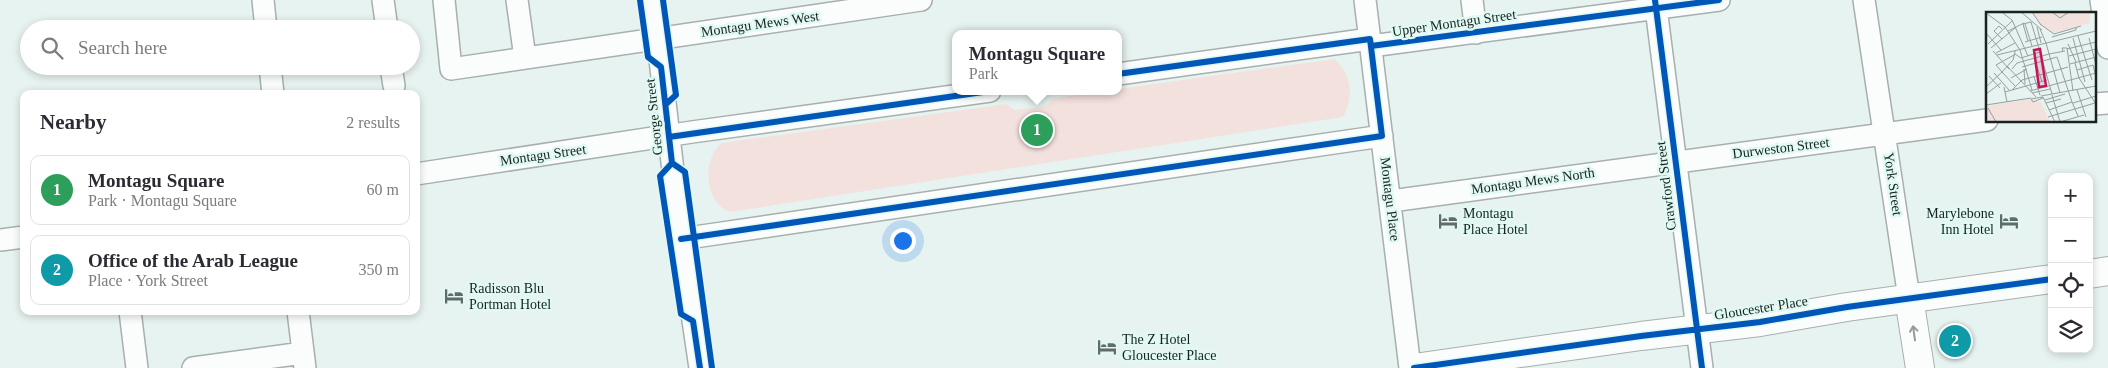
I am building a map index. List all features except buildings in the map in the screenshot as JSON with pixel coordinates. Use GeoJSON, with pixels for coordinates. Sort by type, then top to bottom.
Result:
{"type":"FeatureCollection","features":[{"type":"Feature","properties":{"kind":"main road"},"geometry":{"type":"LineString","coordinates":[[2093,273],[2108,271]]}},
{"type":"Feature","properties":{"kind":"main road","name":"Gloucester Place"},"geometry":{"type":"LineString","coordinates":[[1412,368],[1760,322],[1909,298],[2048,280]]}},
{"type":"Feature","properties":{"kind":"main road","name":"York Street"},"geometry":{"type":"LineString","coordinates":[[1909,298],[1920,368]]}},
{"type":"Feature","properties":{"kind":"street"},"geometry":{"type":"LineString","coordinates":[[263,0],[265,20]]}},
{"type":"Feature","properties":{"kind":"street"},"geometry":{"type":"LineString","coordinates":[[383,0],[386,20]]}},
{"type":"Feature","properties":{"kind":"street","name":"Montagu Mews West"},"geometry":{"type":"LineString","coordinates":[[444,0],[451,69],[921,0]]}},
{"type":"Feature","properties":{"kind":"street"},"geometry":{"type":"LineString","coordinates":[[517,0],[525,58]]}},
{"type":"Feature","properties":{"kind":"street","name":"George Street"},"geometry":{"type":"LineString","coordinates":[[653,0],[682,239],[700,368]]}},
{"type":"Feature","properties":{"kind":"street","name":"Montagu Place"},"geometry":{"type":"LineString","coordinates":[[1365,0],[1412,368]]}},
{"type":"Feature","properties":{"kind":"street"},"geometry":{"type":"LineString","coordinates":[[1472,0],[1476,33]]}},
{"type":"Feature","properties":{"kind":"street","name":"Upper Montagu Street"},"geometry":{"type":"LineString","coordinates":[[1122,74],[1371,43],[1476,33],[1656,4],[1719,0]]}},
{"type":"Feature","properties":{"kind":"street","name":"York Street"},"geometry":{"type":"LineString","coordinates":[[1864,0],[1886,135],[1909,298]]}},
{"type":"Feature","properties":{"kind":"street"},"geometry":{"type":"LineString","coordinates":[[2101,0],[2108,48]]}},
{"type":"Feature","properties":{"kind":"street","name":"Crawford Street"},"geometry":{"type":"LineString","coordinates":[[1656,4],[1702,368]]}},
{"type":"Feature","properties":{"kind":"street"},"geometry":{"type":"LineString","coordinates":[[271,75],[273,90]]}},
{"type":"Feature","properties":{"kind":"street","name":"Montagu Street"},"geometry":{"type":"LineString","coordinates":[[420,173],[962,95]]}},
{"type":"Feature","properties":{"kind":"street","name":"Durweston Street"},"geometry":{"type":"LineString","coordinates":[[1676,162],[1986,120]]}},
{"type":"Feature","properties":{"kind":"street"},"geometry":{"type":"LineString","coordinates":[[682,239],[1382,136]]}},
{"type":"Feature","properties":{"kind":"street","name":"Montagu Mews North"},"geometry":{"type":"LineString","coordinates":[[1390,201],[1676,162]]}},
{"type":"Feature","properties":{"kind":"street"},"geometry":{"type":"LineString","coordinates":[[0,240],[20,238]]}},
{"type":"Feature","properties":{"kind":"street"},"geometry":{"type":"LineString","coordinates":[[130,315],[137,368]]}},
{"type":"Feature","properties":{"kind":"street"},"geometry":{"type":"LineString","coordinates":[[193,368],[304,361],[298,315]]}},
{"type":"Feature","properties":{"kind":"shaded area"},"geometry":{"type":"Polygon","coordinates":[[[1334,59],[1345,71],[1350,94],[1347,110],[1343,117],[730,212],[721,207],[711,191],[709,170],[711,160],[721,143],[1007,104],[1014,110],[1046,106],[1052,99],[1078,95],[1122,95],[1122,88],[1334,59]]]}},
{"type":"Feature","properties":{"kind":"cycle path"},"geometry":{"type":"LineString","coordinates":[[640,0],[648,57],[661,67],[672,163],[685,172],[712,368]]}},
{"type":"Feature","properties":{"kind":"cycle path"},"geometry":{"type":"LineString","coordinates":[[663,0],[676,95],[666,104]]}},
{"type":"Feature","properties":{"kind":"cycle path"},"geometry":{"type":"LineString","coordinates":[[1655,0],[1702,368]]}},
{"type":"Feature","properties":{"kind":"cycle path"},"geometry":{"type":"LineString","coordinates":[[1371,46],[1719,0]]}},
{"type":"Feature","properties":{"kind":"cycle path"},"geometry":{"type":"LineString","coordinates":[[681,239],[1382,136],[1370,39],[1122,73]]}},
{"type":"Feature","properties":{"kind":"cycle path"},"geometry":{"type":"LineString","coordinates":[[669,137],[962,95]]}},
{"type":"Feature","properties":{"kind":"cycle path"},"geometry":{"type":"LineString","coordinates":[[672,163],[660,176],[681,314],[693,321],[700,368]]}},
{"type":"Feature","properties":{"kind":"cycle path"},"geometry":{"type":"LineString","coordinates":[[1414,368],[1641,336],[1760,322],[1847,307],[2048,280]]}},
{"type":"Feature","properties":{"kind":"place","name":"Montagu Square"},"geometry":{"type":"Point","coordinates":[1037,130]}},
{"type":"Feature","properties":{"kind":"place","name":"Montagu Place Hotel"},"geometry":{"type":"Point","coordinates":[1448,221]}},
{"type":"Feature","properties":{"kind":"place","name":"Marylebone Inn Hotel"},"geometry":{"type":"Point","coordinates":[2009,221]}},
{"type":"Feature","properties":{"kind":"place","name":"Radisson Blu Portman Hotel"},"geometry":{"type":"Point","coordinates":[454,296]}},
{"type":"Feature","properties":{"kind":"place","name":"Office of the Arab League"},"geometry":{"type":"Point","coordinates":[1955,341]}},
{"type":"Feature","properties":{"kind":"place","name":"The Z Hotel Gloucester Place"},"geometry":{"type":"Point","coordinates":[1107,347]}}]}
